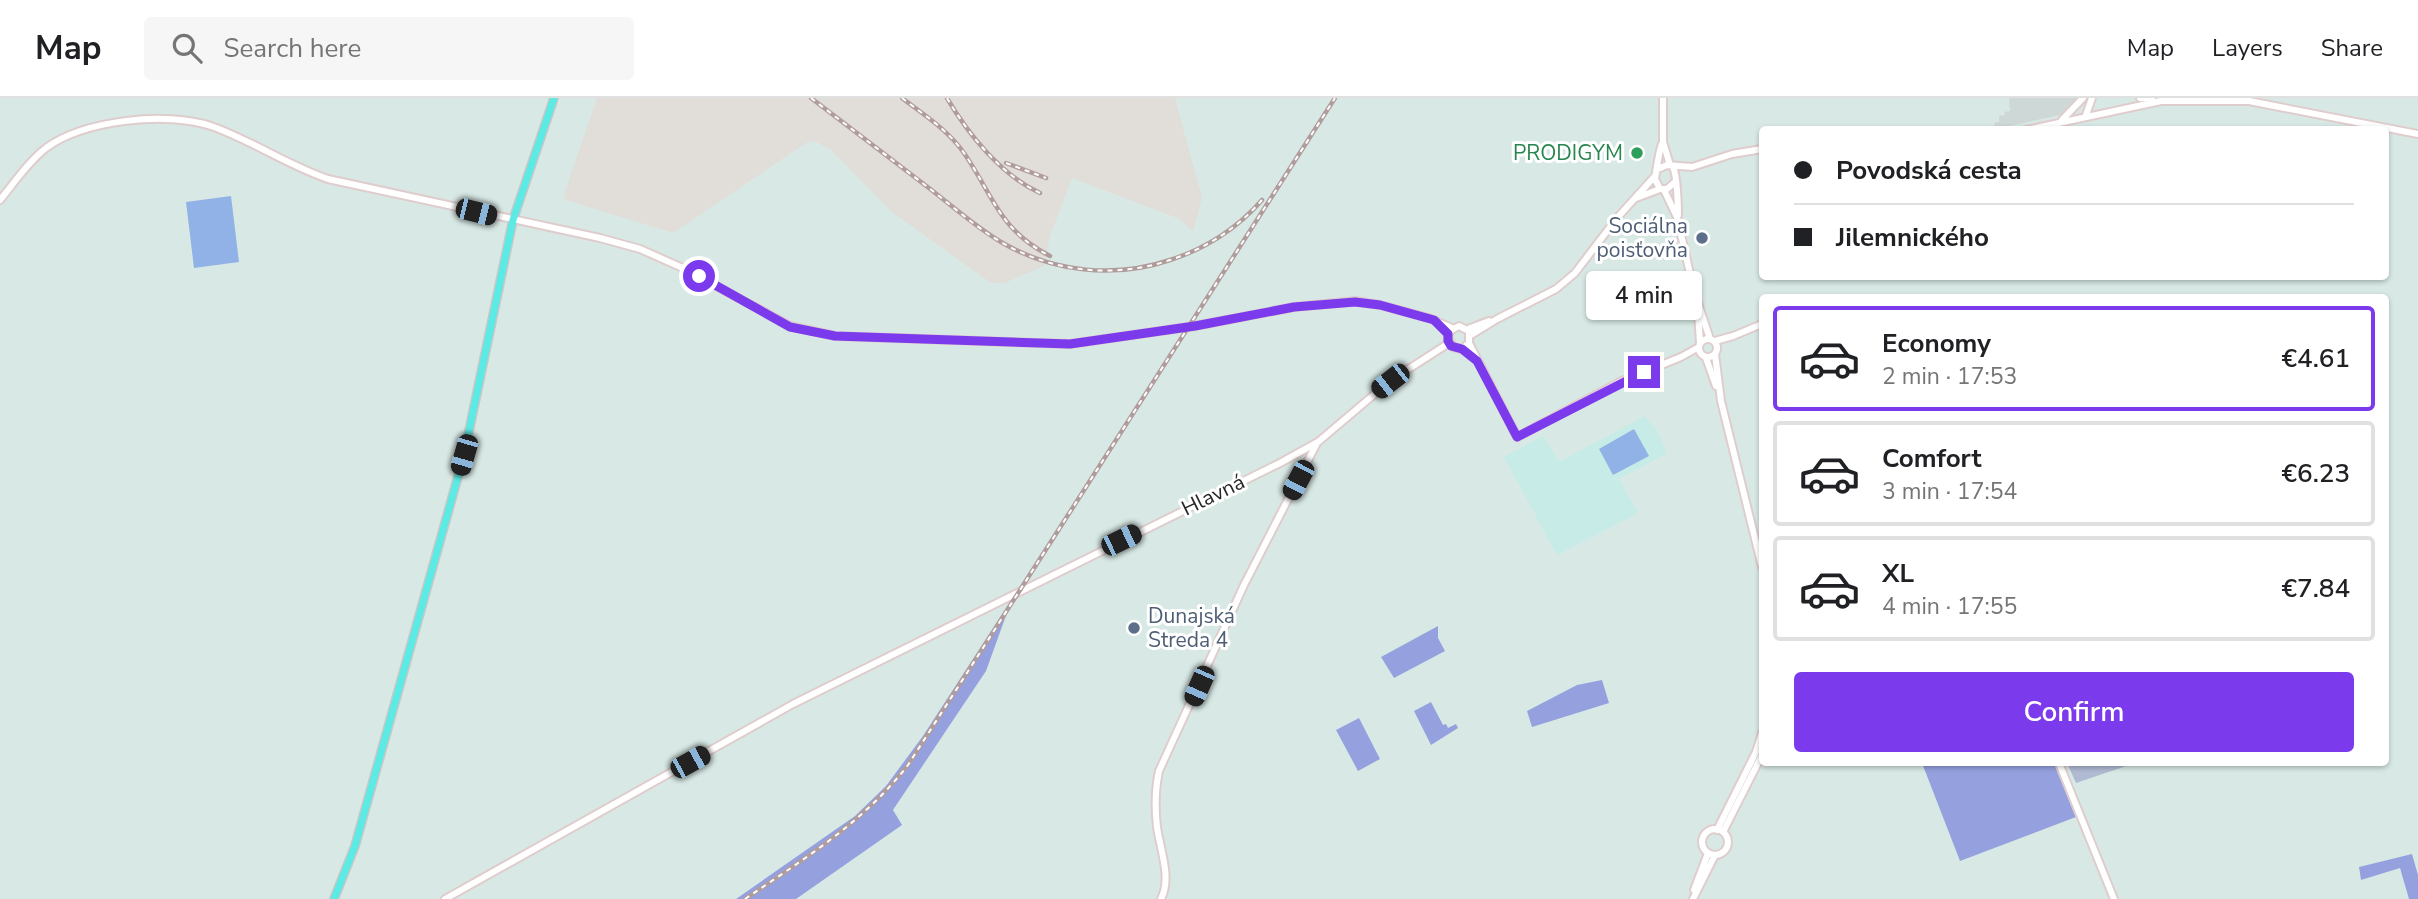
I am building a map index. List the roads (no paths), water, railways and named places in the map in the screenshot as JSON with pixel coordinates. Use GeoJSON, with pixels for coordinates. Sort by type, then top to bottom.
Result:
{"type":"FeatureCollection","features":[{"type":"Feature","properties":{"kind":"main road"},"geometry":{"type":"LineString","coordinates":[[334,899],[355,846],[464,455],[513,220],[554,98]]}},
{"type":"Feature","properties":{"kind":"street"},"geometry":{"type":"LineString","coordinates":[[1663,98],[1663,142],[1676,180],[1678,217],[1697,304],[1699,345],[1719,394],[1759,557]]}},
{"type":"Feature","properties":{"kind":"street"},"geometry":{"type":"LineString","coordinates":[[2083,98],[2086,115]]}},
{"type":"Feature","properties":{"kind":"street"},"geometry":{"type":"LineString","coordinates":[[2061,121],[2083,98]]}},
{"type":"Feature","properties":{"kind":"street"},"geometry":{"type":"LineString","coordinates":[[2086,115],[2092,98]]}},
{"type":"Feature","properties":{"kind":"street"},"geometry":{"type":"LineString","coordinates":[[2140,98],[2252,100],[2274,107],[2375,126]]}},
{"type":"Feature","properties":{"kind":"street"},"geometry":{"type":"LineString","coordinates":[[2270,98],[2274,107]]}},
{"type":"Feature","properties":{"kind":"street"},"geometry":{"type":"LineString","coordinates":[[2042,126],[2161,100]]}},
{"type":"Feature","properties":{"kind":"street"},"geometry":{"type":"LineString","coordinates":[[0,200],[38,156],[64,139],[123,122],[168,118],[215,127],[295,167],[328,179],[600,238],[640,250],[685,269],[790,327],[813,332],[849,337],[1070,344],[1336,302],[1380,305],[1429,318],[1450,331]]}},
{"type":"Feature","properties":{"kind":"street"},"geometry":{"type":"LineString","coordinates":[[2389,129],[2418,134]]}},
{"type":"Feature","properties":{"kind":"street"},"geometry":{"type":"LineString","coordinates":[[1663,142],[1660,146],[1656,184],[1662,189],[1678,217]]}},
{"type":"Feature","properties":{"kind":"street"},"geometry":{"type":"LineString","coordinates":[[1462,349],[1469,336],[1497,319],[1546,296],[1575,273],[1617,218],[1657,173],[1671,166],[1692,167],[1732,154],[1759,150]]}},
{"type":"Feature","properties":{"kind":"street"},"geometry":{"type":"LineString","coordinates":[[1636,198],[1671,187],[1692,167]]}},
{"type":"Feature","properties":{"kind":"street"},"geometry":{"type":"LineString","coordinates":[[1697,304],[1716,352],[1719,394]]}},
{"type":"Feature","properties":{"kind":"street"},"geometry":{"type":"LineString","coordinates":[[1681,357],[1704,357],[1716,352],[1734,337],[1759,325]]}},
{"type":"Feature","properties":{"kind":"street"},"geometry":{"type":"LineString","coordinates":[[1450,331],[1459,326],[1469,336],[1477,361],[1517,437],[1622,382],[1681,357],[1699,345],[1734,337]]}},
{"type":"Feature","properties":{"kind":"street"},"geometry":{"type":"LineString","coordinates":[[1450,331],[1449,343],[1477,361]]}},
{"type":"Feature","properties":{"kind":"street","name":"Hlavná"},"geometry":{"type":"LineString","coordinates":[[445,899],[793,704],[1318,442],[1390,381],[1449,343]]}},
{"type":"Feature","properties":{"kind":"street"},"geometry":{"type":"LineString","coordinates":[[1161,899],[1165,892],[1166,879],[1157,824],[1159,771],[1244,585],[1318,442]]}},
{"type":"Feature","properties":{"kind":"street"},"geometry":{"type":"LineString","coordinates":[[1720,831],[1759,741]]}},
{"type":"Feature","properties":{"kind":"street"},"geometry":{"type":"LineString","coordinates":[[1720,831],[1759,760]]}},
{"type":"Feature","properties":{"kind":"street"},"geometry":{"type":"LineString","coordinates":[[2060,766],[2114,899]]}},
{"type":"Feature","properties":{"kind":"street"},"geometry":{"type":"LineString","coordinates":[[1710,830],[1720,831],[1727,840],[1727,845],[1723,852],[1711,853],[1702,844],[1704,836],[1710,830]]}},
{"type":"Feature","properties":{"kind":"street"},"geometry":{"type":"LineString","coordinates":[[1691,899],[1711,853]]}},
{"type":"Feature","properties":{"kind":"railway"},"geometry":{"type":"LineString","coordinates":[[811,98],[991,236],[1021,252],[1062,266],[1105,271],[1149,266],[1170,260],[1196,250],[1220,236],[1242,220],[1262,200]]}},
{"type":"Feature","properties":{"kind":"railway"},"geometry":{"type":"LineString","coordinates":[[902,98],[951,137],[1008,223],[1019,235],[1050,256]]}},
{"type":"Feature","properties":{"kind":"railway"},"geometry":{"type":"LineString","coordinates":[[947,98],[965,126],[999,165],[1040,193]]}},
{"type":"Feature","properties":{"kind":"railway"},"geometry":{"type":"LineString","coordinates":[[745,899],[853,822],[908,765],[1335,98]]}},
{"type":"Feature","properties":{"kind":"railway"},"geometry":{"type":"LineString","coordinates":[[1006,163],[1046,178]]}},
{"type":"Feature","properties":{"kind":"place","name":"PRODIGYM"},"geometry":{"type":"Point","coordinates":[1637,153]}},
{"type":"Feature","properties":{"kind":"place","name":"Sociálna poisťovňa"},"geometry":{"type":"Point","coordinates":[1702,238]}},
{"type":"Feature","properties":{"kind":"place","name":"Dunajská Streda 4"},"geometry":{"type":"Point","coordinates":[1134,628]}}]}
